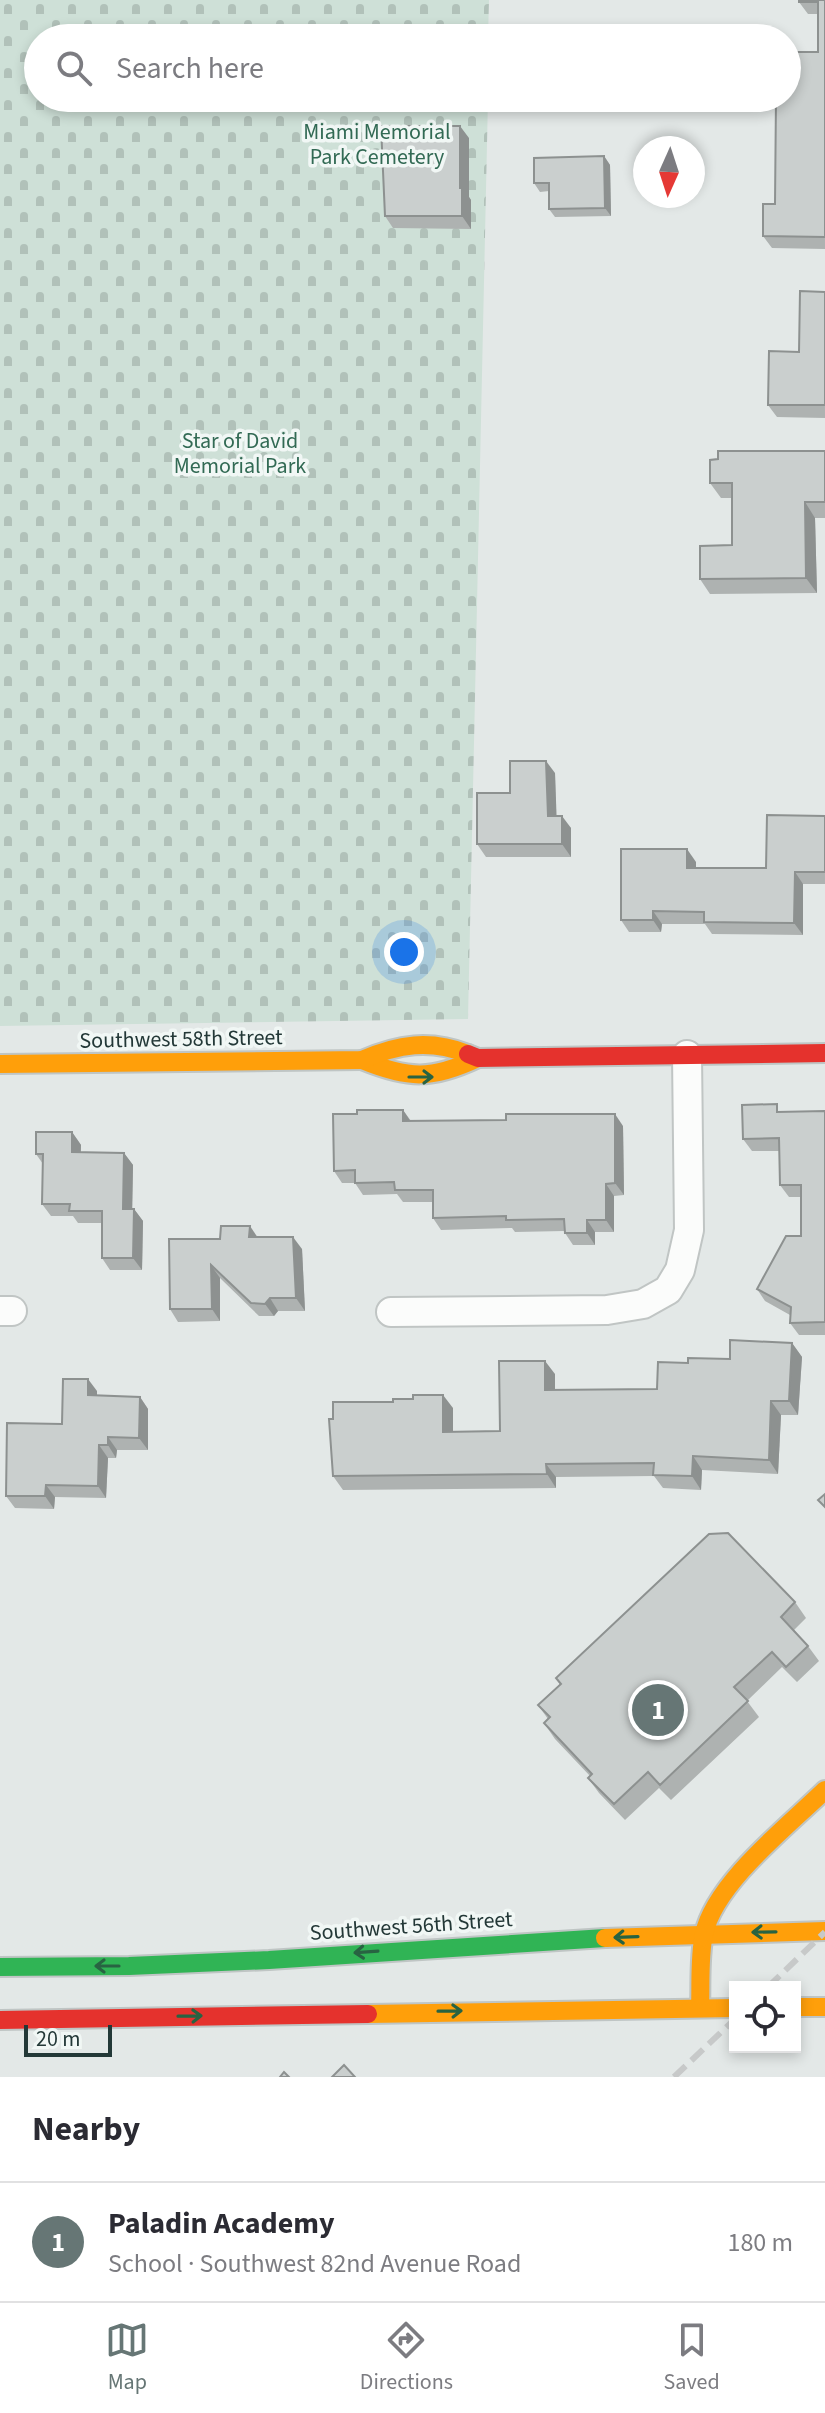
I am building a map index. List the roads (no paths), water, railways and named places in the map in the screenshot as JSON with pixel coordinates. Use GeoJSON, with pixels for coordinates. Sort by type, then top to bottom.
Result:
{"type":"FeatureCollection","features":[{"type":"Feature","properties":{"kind":"main road","name":"Southwest 58th Street"},"geometry":{"type":"LineString","coordinates":[[362,1060],[412,1042],[437,1044],[478,1058],[825,1053]]}},
{"type":"Feature","properties":{"kind":"main road","name":"Southwest 58th Street"},"geometry":{"type":"LineString","coordinates":[[0,1064],[362,1060],[415,1078],[448,1073],[478,1058]]}},
{"type":"Feature","properties":{"kind":"main road"},"geometry":{"type":"LineString","coordinates":[[700,2008],[704,1933],[722,1895],[734,1878],[825,1790]]}},
{"type":"Feature","properties":{"kind":"main road","name":"Southwest 56th Street"},"geometry":{"type":"LineString","coordinates":[[0,1967],[269,1960],[510,1942],[825,1931]]}},
{"type":"Feature","properties":{"kind":"main road"},"geometry":{"type":"LineString","coordinates":[[801,2007],[825,2007]]}},
{"type":"Feature","properties":{"kind":"main road"},"geometry":{"type":"LineString","coordinates":[[0,2020],[729,2008]]}},
{"type":"Feature","properties":{"kind":"street"},"geometry":{"type":"LineString","coordinates":[[391,1312],[607,1310],[643,1304],[668,1290],[685,1258],[689,1230],[687,1055]]}},
{"type":"Feature","properties":{"kind":"railway"},"geometry":{"type":"LineString","coordinates":[[774,1981],[825,1932]]}},
{"type":"Feature","properties":{"kind":"railway"},"geometry":{"type":"LineString","coordinates":[[674,2077],[729,2025]]}},
{"type":"Feature","properties":{"kind":"place","name":"Paladin Academy"},"geometry":{"type":"Point","coordinates":[658,1710]}},
{"type":"Feature","properties":{"kind":"park label","name":"Miami Memorial Park Cemetery"},"geometry":{"type":"Point","coordinates":[377,144]}},
{"type":"Feature","properties":{"kind":"park label","name":"Star of David Memorial Park"},"geometry":{"type":"Point","coordinates":[240,452]}}]}
